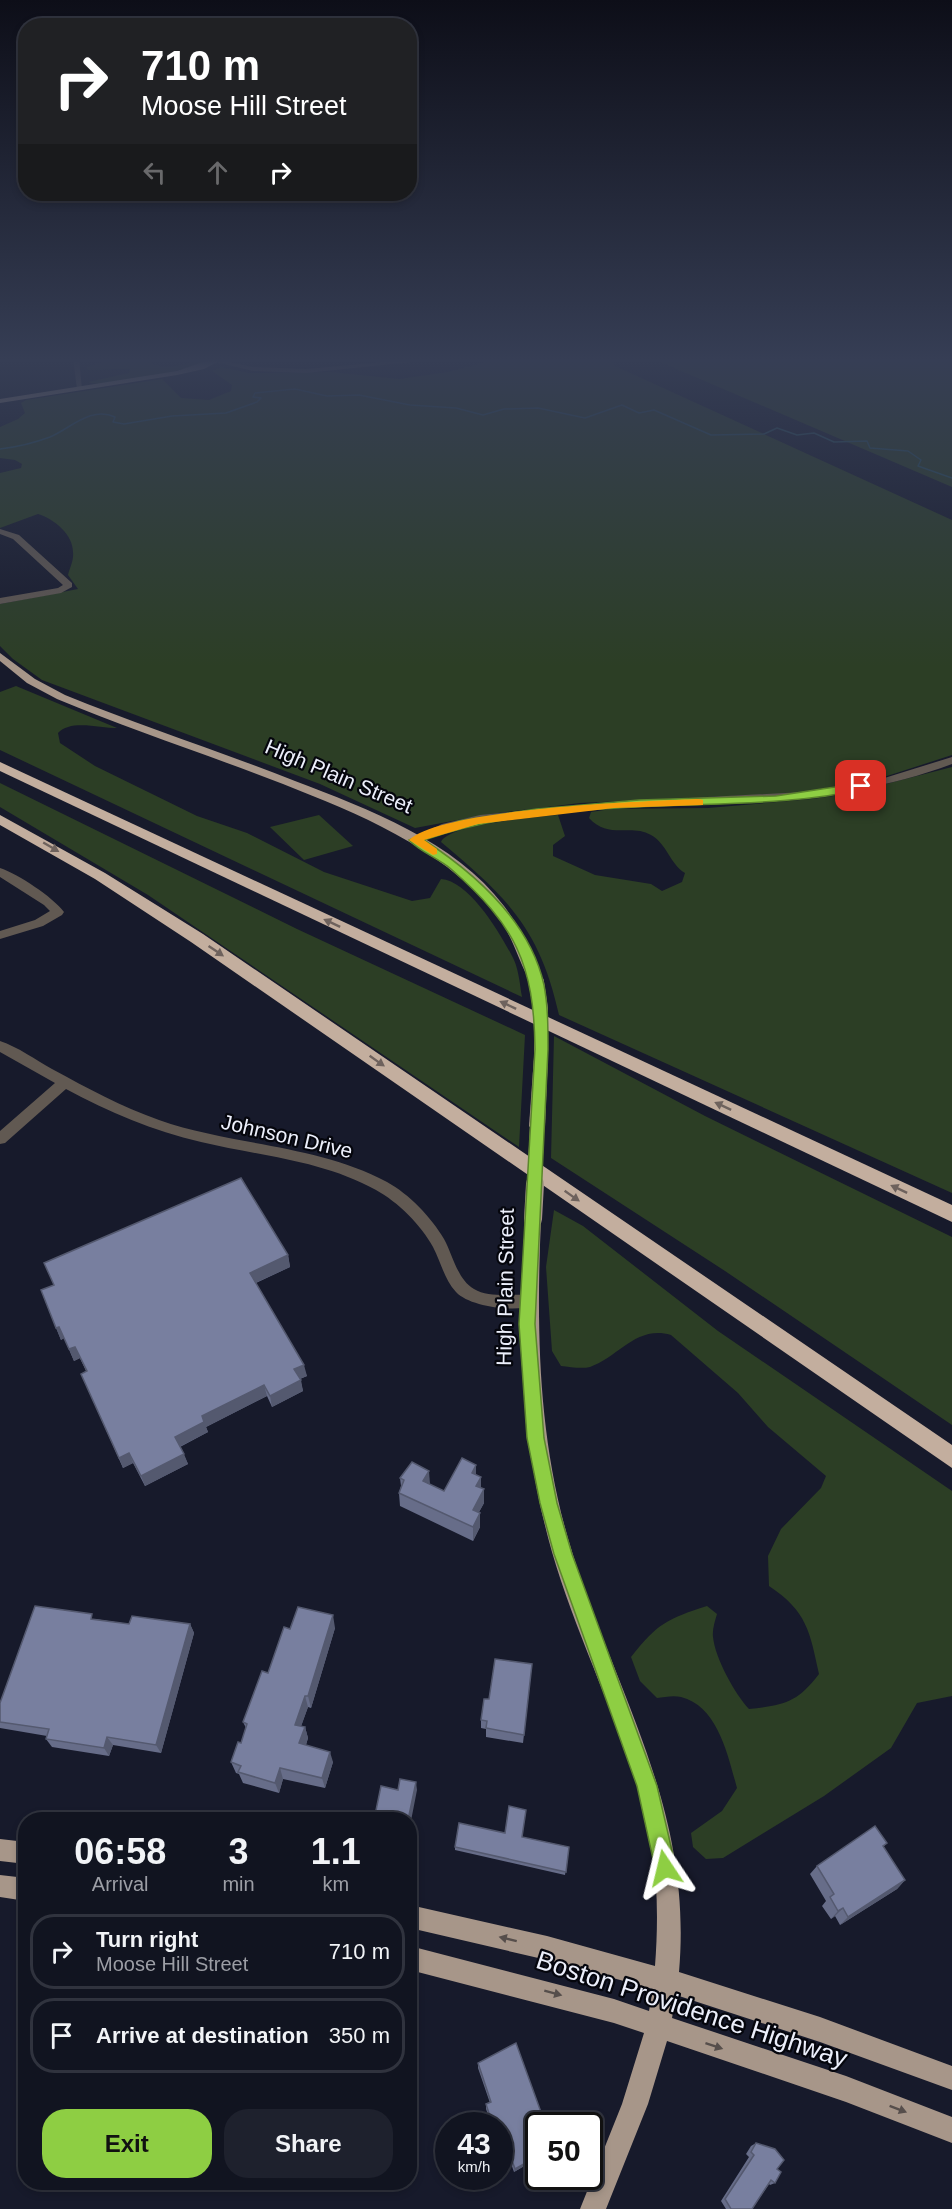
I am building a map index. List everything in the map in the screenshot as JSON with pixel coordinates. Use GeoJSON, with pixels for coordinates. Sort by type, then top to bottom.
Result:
{"type":"FeatureCollection","features":[{"type":"Feature","properties":{"kind":"highway"},"geometry":{"type":"LineString","coordinates":[[0,766],[952,1214]]}},
{"type":"Feature","properties":{"kind":"highway"},"geometry":{"type":"LineString","coordinates":[[0,819],[100,876],[197,938],[952,1458]]}},
{"type":"Feature","properties":{"kind":"main road","name":"High Plain Street"},"geometry":{"type":"LineString","coordinates":[[0,656],[31,681],[61,697],[320,794],[382,821],[415,840],[452,864],[489,897],[519,937],[537,982],[542,1018],[528,1301],[531,1403],[550,1511],[573,1585],[640,1766],[660,1837],[668,1900],[665,1983],[659,2026],[645,2075],[593,2209]]}},
{"type":"Feature","properties":{"kind":"main road"},"geometry":{"type":"LineString","coordinates":[[0,1850],[18,1852]]}},
{"type":"Feature","properties":{"kind":"main road"},"geometry":{"type":"LineString","coordinates":[[0,1886],[18,1889]]}},
{"type":"Feature","properties":{"kind":"main road","name":"Boston Providence Highway"},"geometry":{"type":"LineString","coordinates":[[417,1919],[521,1942],[756,2010],[952,2078]]}},
{"type":"Feature","properties":{"kind":"main road","name":"Boston Providence Highway"},"geometry":{"type":"LineString","coordinates":[[417,1960],[559,1995],[659,2026],[846,2089],[952,2130]]}},
{"type":"Feature","properties":{"kind":"street"},"geometry":{"type":"LineString","coordinates":[[0,531],[16,537],[69,585],[61,590],[0,601]]}},
{"type":"Feature","properties":{"kind":"street"},"geometry":{"type":"LineString","coordinates":[[415,840],[459,824],[536,812],[639,803],[747,801],[827,793],[895,778],[952,760]]}},
{"type":"Feature","properties":{"kind":"street"},"geometry":{"type":"LineString","coordinates":[[0,872],[48,902],[58,912],[39,923],[0,935]]}},
{"type":"Feature","properties":{"kind":"street","name":"Johnson Drive"},"geometry":{"type":"LineString","coordinates":[[0,1046],[64,1083],[145,1121],[173,1130],[356,1173],[385,1187],[436,1239],[465,1292],[479,1298],[528,1301]]}},
{"type":"Feature","properties":{"kind":"street"},"geometry":{"type":"LineString","coordinates":[[0,1139],[64,1083]]}},
{"type":"Feature","properties":{"kind":"green space"},"geometry":{"type":"Polygon","coordinates":[[[17,461],[823,461],[952,520],[952,755],[884,777],[799,793],[580,803],[490,814],[415,828],[320,784],[42,680],[13,659],[0,646],[0,604],[78,589],[68,575],[73,558],[70,539],[56,523],[38,514],[0,528],[0,473],[21,468],[22,464],[17,461]]]}},
{"type":"Feature","properties":{"kind":"green space"},"geometry":{"type":"Polygon","coordinates":[[[892,461],[952,461],[952,487],[892,461]]]}},
{"type":"Feature","properties":{"kind":"green space"},"geometry":{"type":"Polygon","coordinates":[[[16,686],[117,728],[77,725],[58,733],[60,743],[95,766],[197,816],[247,833],[324,872],[412,901],[430,898],[441,879],[452,882],[474,899],[502,938],[516,964],[522,997],[0,750],[0,692],[16,686]]]}},
{"type":"Feature","properties":{"kind":"green space"},"geometry":{"type":"Polygon","coordinates":[[[952,767],[952,1193],[559,1015],[542,959],[518,917],[485,880],[441,842],[459,830],[476,826],[558,815],[565,836],[553,845],[553,856],[595,875],[651,884],[662,891],[682,882],[685,873],[676,865],[661,843],[651,835],[636,830],[612,830],[597,825],[589,818],[591,812],[611,809],[708,808],[812,799],[847,794],[952,767]]]}},
{"type":"Feature","properties":{"kind":"green space"},"geometry":{"type":"Polygon","coordinates":[[[0,783],[297,929],[525,1035],[519,1147],[148,895],[0,807],[0,783]]]}},
{"type":"Feature","properties":{"kind":"green space"},"geometry":{"type":"Polygon","coordinates":[[[319,815],[353,846],[304,860],[270,827],[319,815]]]}},
{"type":"Feature","properties":{"kind":"green space"},"geometry":{"type":"Polygon","coordinates":[[[554,1036],[705,1116],[952,1237],[952,1425],[725,1271],[551,1158],[554,1036]]]}},
{"type":"Feature","properties":{"kind":"green space"},"geometry":{"type":"Polygon","coordinates":[[[554,1210],[583,1226],[718,1331],[952,1491],[952,1696],[917,1703],[891,1748],[824,1796],[723,1858],[706,1859],[693,1847],[691,1833],[722,1811],[737,1788],[720,1734],[713,1721],[694,1702],[678,1696],[657,1698],[640,1681],[631,1657],[656,1629],[672,1619],[707,1606],[717,1614],[713,1637],[722,1665],[732,1685],[749,1709],[781,1704],[804,1691],[819,1674],[813,1646],[805,1624],[792,1604],[769,1586],[768,1556],[781,1529],[821,1488],[826,1476],[768,1427],[738,1393],[671,1335],[648,1334],[590,1367],[561,1366],[552,1351],[546,1267],[554,1210]]]}},
{"type":"Feature","properties":{"kind":"building"},"geometry":{"type":"Polygon","coordinates":[[[241,1178],[288,1255],[250,1273],[304,1365],[294,1369],[301,1380],[270,1396],[264,1385],[202,1416],[204,1422],[175,1437],[184,1454],[141,1476],[129,1453],[119,1458],[81,1374],[87,1371],[75,1347],[69,1349],[59,1327],[56,1328],[41,1290],[54,1285],[44,1263],[241,1178]]]}},
{"type":"Feature","properties":{"kind":"building"},"geometry":{"type":"Polygon","coordinates":[[[462,1458],[476,1465],[472,1473],[481,1477],[476,1486],[484,1489],[473,1510],[480,1513],[473,1527],[399,1493],[404,1480],[400,1478],[412,1462],[429,1471],[423,1481],[444,1491],[462,1458]]]}},
{"type":"Feature","properties":{"kind":"building"},"geometry":{"type":"Polygon","coordinates":[[[35,1606],[92,1614],[91,1619],[129,1624],[132,1616],[190,1624],[156,1745],[107,1737],[104,1748],[46,1739],[49,1729],[0,1722],[0,1703],[35,1606]]]}},
{"type":"Feature","properties":{"kind":"building"},"geometry":{"type":"Polygon","coordinates":[[[298,1607],[333,1615],[308,1696],[305,1696],[295,1725],[305,1727],[299,1743],[330,1752],[322,1778],[280,1768],[275,1783],[238,1772],[241,1766],[231,1762],[238,1742],[241,1743],[247,1724],[243,1722],[262,1671],[268,1673],[284,1627],[290,1629],[298,1607]]]}},
{"type":"Feature","properties":{"kind":"building"},"geometry":{"type":"Polygon","coordinates":[[[495,1659],[532,1664],[524,1735],[486,1728],[487,1721],[481,1720],[484,1699],[489,1699],[495,1659]]]}},
{"type":"Feature","properties":{"kind":"building"},"geometry":{"type":"Polygon","coordinates":[[[400,1779],[416,1782],[410,1812],[376,1812],[381,1786],[398,1790],[400,1779]]]}},
{"type":"Feature","properties":{"kind":"building"},"geometry":{"type":"Polygon","coordinates":[[[509,1806],[526,1810],[522,1837],[569,1847],[566,1872],[455,1847],[459,1823],[505,1833],[509,1806]]]}},
{"type":"Feature","properties":{"kind":"building"},"geometry":{"type":"Polygon","coordinates":[[[875,1826],[887,1843],[883,1846],[905,1880],[848,1917],[843,1908],[838,1911],[830,1897],[834,1894],[817,1866],[875,1826]]]}},
{"type":"Feature","properties":{"kind":"building"},"geometry":{"type":"Polygon","coordinates":[[[516,2043],[541,2112],[525,2112],[525,2163],[515,2169],[513,2112],[489,2112],[486,2104],[491,2102],[478,2063],[516,2043]]]}},
{"type":"Feature","properties":{"kind":"building"},"geometry":{"type":"Polygon","coordinates":[[[756,2143],[775,2149],[784,2160],[777,2169],[781,2172],[775,2183],[771,2180],[752,2209],[731,2209],[725,2199],[754,2155],[751,2152],[756,2143]]]}},
{"type":"Feature","properties":{"kind":"waterway"},"geometry":{"type":"LineString","coordinates":[[920,461],[918,466],[952,478]]}},
{"type":"Feature","properties":{"kind":"slow traffic"},"geometry":{"type":"LineString","coordinates":[[433,851],[415,840],[441,829],[478,820],[614,805],[699,802]]}},
{"type":"Feature","properties":{"kind":"route"},"geometry":{"type":"LineString","coordinates":[[665,1868],[647,1786],[563,1554],[548,1503],[538,1455],[530,1386],[527,1324],[542,1049],[541,1009],[537,982],[519,937],[489,897],[452,864],[415,840],[459,824],[536,812],[639,803],[776,799],[861,786]]}}]}
